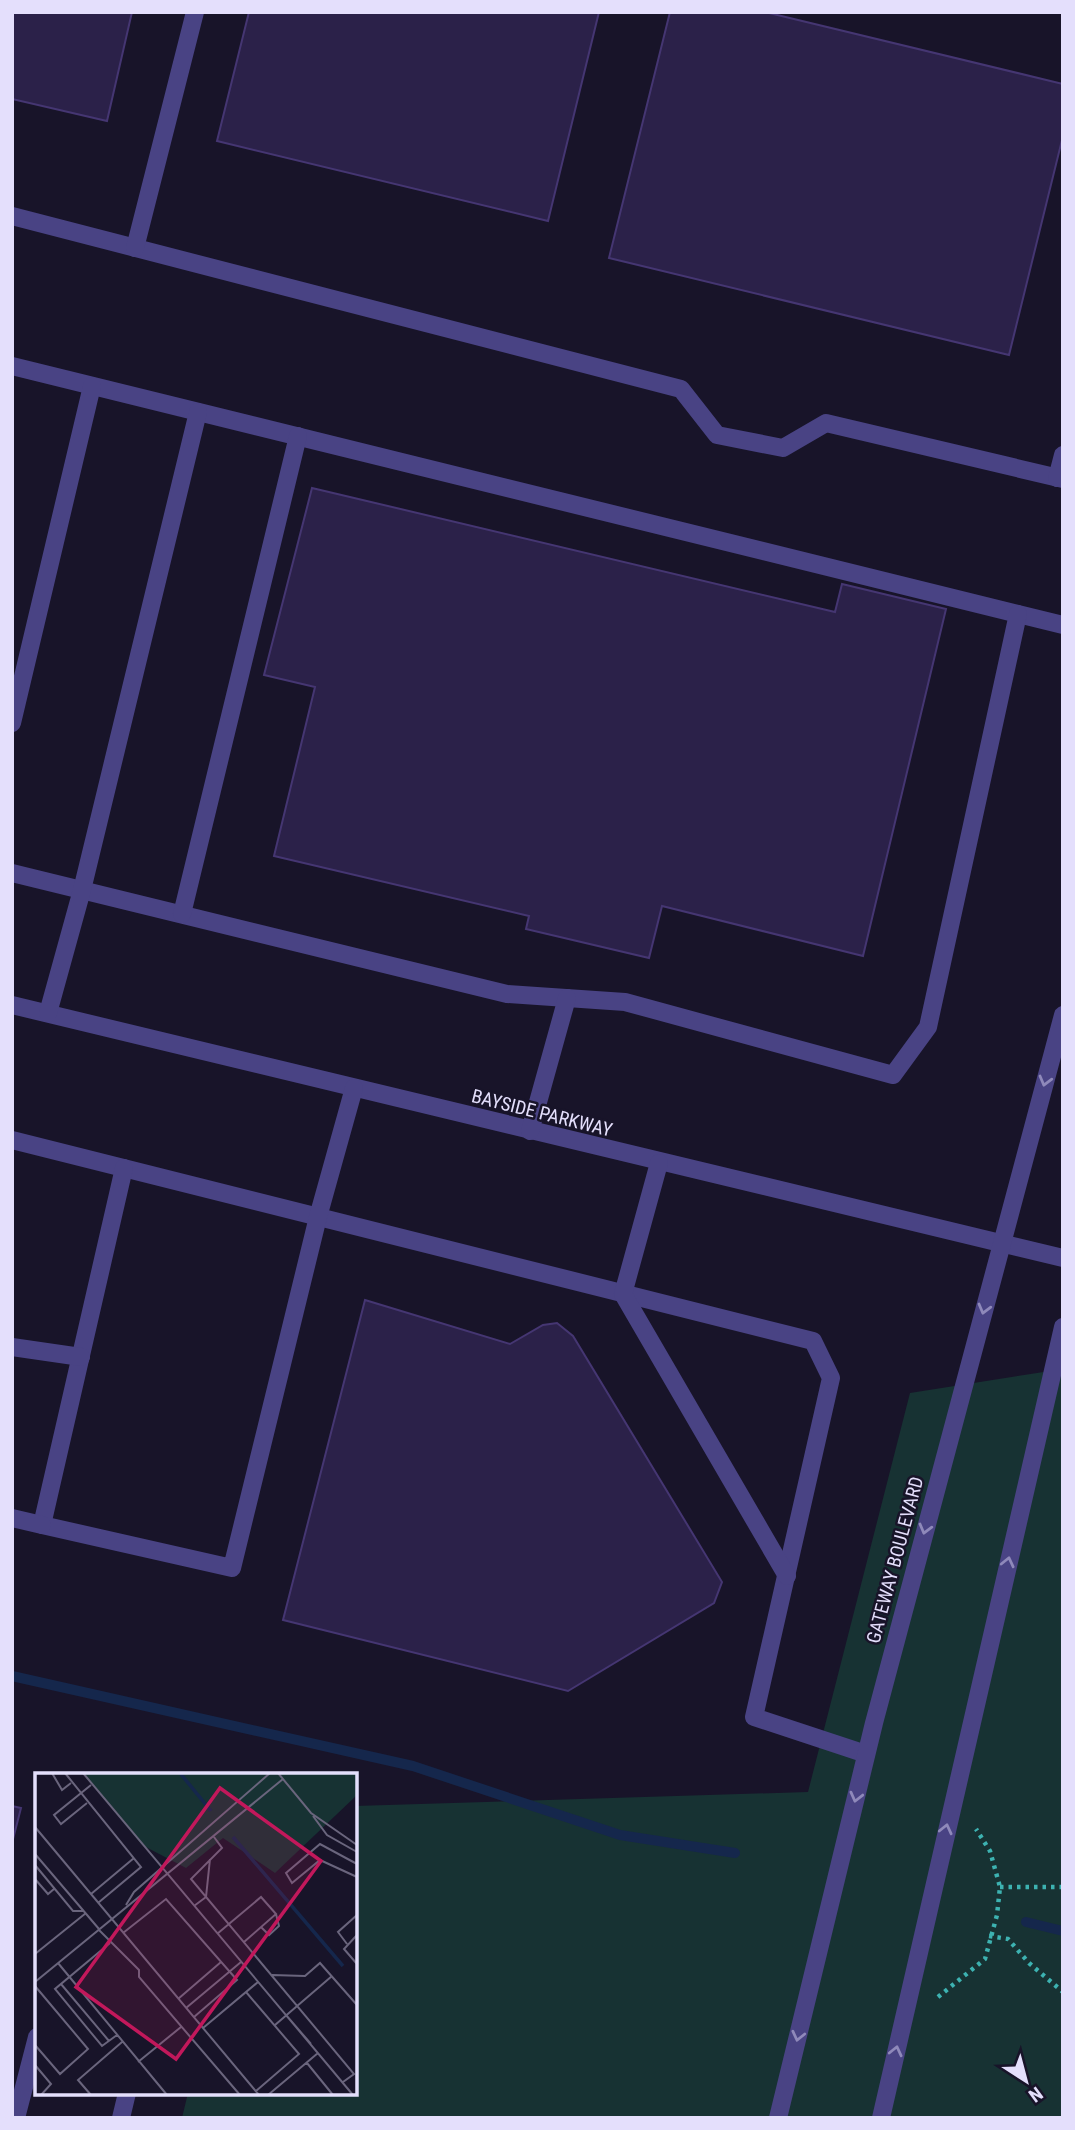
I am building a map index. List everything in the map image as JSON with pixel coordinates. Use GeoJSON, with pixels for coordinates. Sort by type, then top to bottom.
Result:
{"type":"FeatureCollection","features":[{"type":"Feature","properties":{"kind":"street"},"geometry":{"type":"LineString","coordinates":[[135,248],[195,12]]}},
{"type":"Feature","properties":{"kind":"street"},"geometry":{"type":"LineString","coordinates":[[12,216],[681,388],[717,435],[783,448],[826,423],[1060,478],[1063,455]]}},
{"type":"Feature","properties":{"kind":"street"},"geometry":{"type":"LineString","coordinates":[[12,366],[1063,625]]}},
{"type":"Feature","properties":{"kind":"street"},"geometry":{"type":"LineString","coordinates":[[12,723],[92,386]]}},
{"type":"Feature","properties":{"kind":"street"},"geometry":{"type":"LineString","coordinates":[[48,1013],[82,890],[198,412]]}},
{"type":"Feature","properties":{"kind":"street"},"geometry":{"type":"LineString","coordinates":[[181,914],[298,436]]}},
{"type":"Feature","properties":{"kind":"street"},"geometry":{"type":"LineString","coordinates":[[12,873],[507,994],[625,1002],[893,1075],[928,1027],[1018,614]]}},
{"type":"Feature","properties":{"kind":"street"},"geometry":{"type":"LineString","coordinates":[[530,1131],[567,998]]}},
{"type":"Feature","properties":{"kind":"street","name":"BAYSIDE PARKWAY"},"geometry":{"type":"LineString","coordinates":[[12,1005],[659,1163],[1063,1258]]}},
{"type":"Feature","properties":{"kind":"street","name":"GATEWAY BOULEVARD"},"geometry":{"type":"LineString","coordinates":[[778,2118],[866,1754],[1063,1015]]}},
{"type":"Feature","properties":{"kind":"street"},"geometry":{"type":"LineString","coordinates":[[12,1518],[232,1568],[318,1217],[354,1088]]}},
{"type":"Feature","properties":{"kind":"street"},"geometry":{"type":"LineString","coordinates":[[12,1140],[813,1341],[831,1378],[754,1717],[866,1754]]}},
{"type":"Feature","properties":{"kind":"street"},"geometry":{"type":"LineString","coordinates":[[659,1163],[623,1294],[787,1576]]}},
{"type":"Feature","properties":{"kind":"street"},"geometry":{"type":"LineString","coordinates":[[42,1525],[124,1168]]}},
{"type":"Feature","properties":{"kind":"street"},"geometry":{"type":"LineString","coordinates":[[881,2118],[1063,1327]]}},
{"type":"Feature","properties":{"kind":"street"},"geometry":{"type":"LineString","coordinates":[[12,1347],[81,1357]]}},
{"type":"Feature","properties":{"kind":"street"},"geometry":{"type":"LineString","coordinates":[[16,2118],[35,2045]]}},
{"type":"Feature","properties":{"kind":"street"},"geometry":{"type":"LineString","coordinates":[[121,2118],[127,2095]]}},
{"type":"Feature","properties":{"kind":"path"},"geometry":{"type":"LineString","coordinates":[[903,2020],[950,1989],[985,1959],[997,1915],[1000,1887],[990,1851],[955,1792]]}},
{"type":"Feature","properties":{"kind":"path"},"geometry":{"type":"LineString","coordinates":[[1000,1887],[1063,1887]]}},
{"type":"Feature","properties":{"kind":"path"},"geometry":{"type":"LineString","coordinates":[[989,1937],[1007,1939],[1028,1963],[1063,1992]]}},
{"type":"Feature","properties":{"kind":"green space"},"geometry":{"type":"Polygon","coordinates":[[[1063,1369],[1063,2118],[182,2118],[188,2095],[357,2095],[357,1806],[808,1792],[910,1393],[1063,1369]]]}},
{"type":"Feature","properties":{"kind":"building"},"geometry":{"type":"Polygon","coordinates":[[[12,12],[132,12],[107,121],[12,99],[12,12]]]}},
{"type":"Feature","properties":{"kind":"building"},"geometry":{"type":"Polygon","coordinates":[[[249,12],[599,12],[548,221],[217,141],[249,12]]]}},
{"type":"Feature","properties":{"kind":"building"},"geometry":{"type":"Polygon","coordinates":[[[670,12],[765,12],[1063,84],[1063,136],[1009,355],[609,258],[670,12]]]}},
{"type":"Feature","properties":{"kind":"building"},"geometry":{"type":"Polygon","coordinates":[[[312,488],[835,612],[842,584],[946,609],[863,956],[662,906],[649,958],[526,929],[529,916],[274,856],[315,687],[264,675],[312,488]]]}},
{"type":"Feature","properties":{"kind":"building"},"geometry":{"type":"Polygon","coordinates":[[[365,1300],[510,1344],[543,1325],[557,1323],[573,1336],[722,1582],[714,1603],[568,1691],[283,1620],[365,1300]]]}},
{"type":"Feature","properties":{"kind":"building"},"geometry":{"type":"Polygon","coordinates":[[[12,1806],[21,1808],[12,1843],[12,1806]]]}},
{"type":"Feature","properties":{"kind":"waterway"},"geometry":{"type":"LineString","coordinates":[[12,1676],[413,1766],[620,1835],[735,1853]]}},
{"type":"Feature","properties":{"kind":"waterway"},"geometry":{"type":"LineString","coordinates":[[1026,1922],[1063,1931]]}}]}
